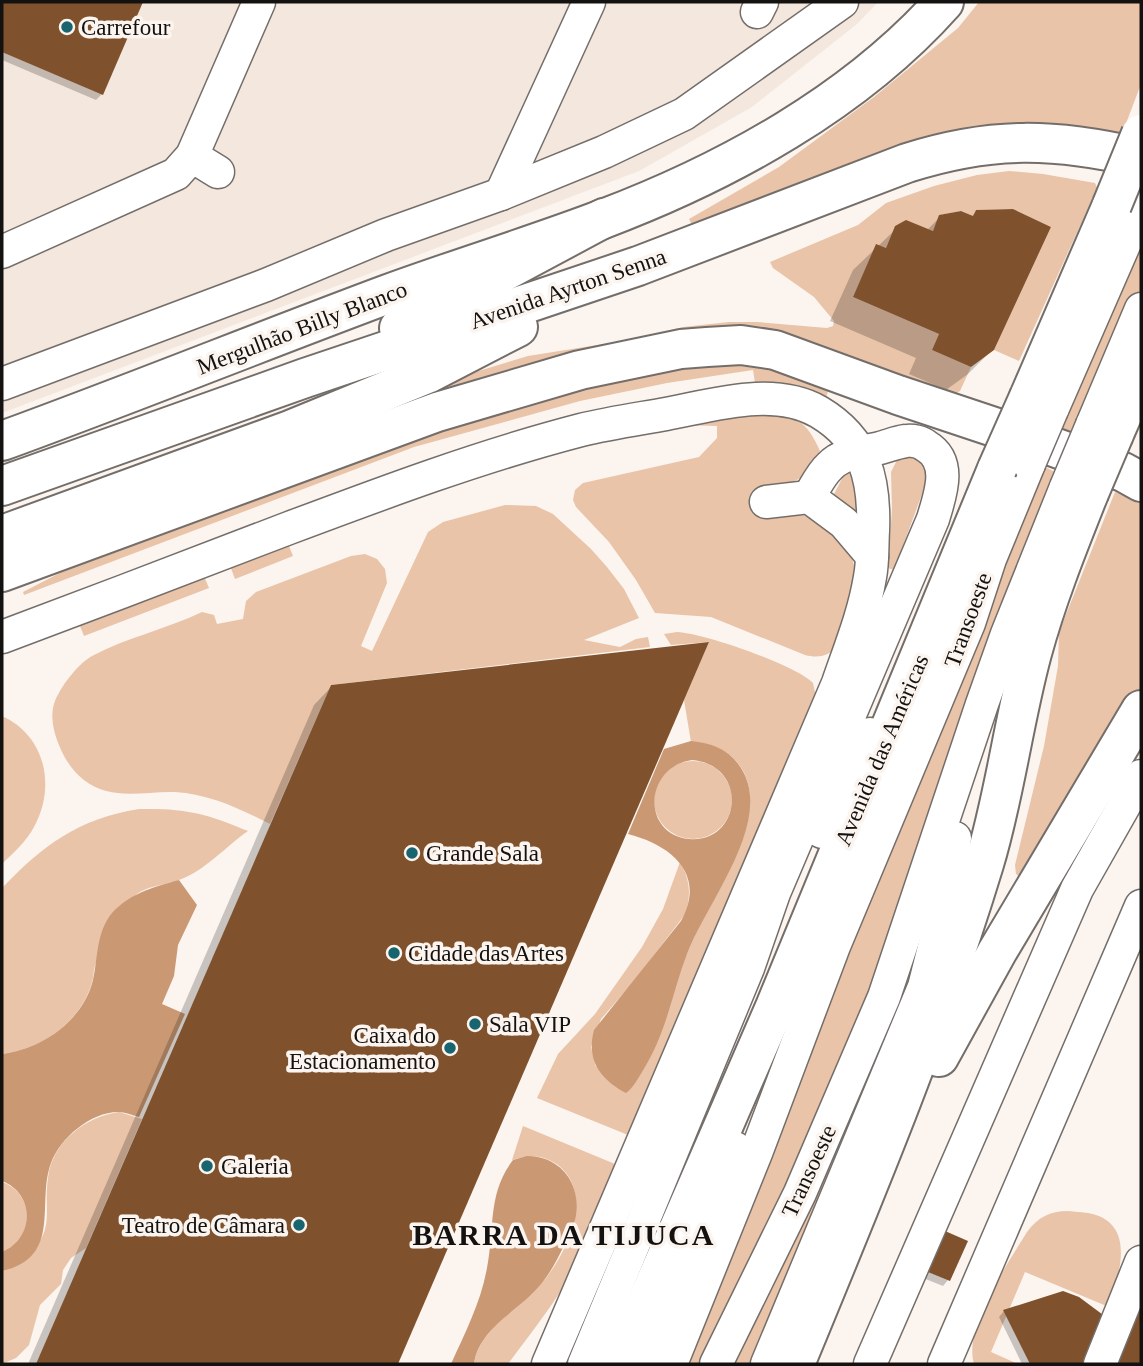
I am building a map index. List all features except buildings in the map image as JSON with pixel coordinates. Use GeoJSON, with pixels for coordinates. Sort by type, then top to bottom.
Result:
{"type":"FeatureCollection","features":[{"type":"Feature","properties":{"kind":"main road"},"geometry":{"type":"LineString","coordinates":[[305,378],[604,218],[702,176],[773,138],[846,90],[885,58],[944,2]]}},
{"type":"Feature","properties":{"kind":"main road","name":"Avenida das Américas"},"geometry":{"type":"LineString","coordinates":[[620,1364],[775,1007],[926,644],[1013,466],[1130,209],[1141,134]]}},
{"type":"Feature","properties":{"kind":"main road","name":"Avenida Ayrton Senna"},"geometry":{"type":"LineString","coordinates":[[2,486],[305,378],[638,266],[941,152],[1015,141],[1101,149],[1141,158]]}},
{"type":"Feature","properties":{"kind":"main road","name":"Mergulhão Billy Blanco"},"geometry":{"type":"LineString","coordinates":[[2,441],[388,294],[604,218]]}},
{"type":"Feature","properties":{"kind":"main road"},"geometry":{"type":"LineString","coordinates":[[8,563],[250,445],[427,374],[638,266]]}},
{"type":"Feature","properties":{"kind":"main road"},"geometry":{"type":"LineString","coordinates":[[8,563],[437,412],[580,370],[681,349],[708,347],[741,345],[775,350],[1051,446],[1123,472],[1141,482]]}},
{"type":"Feature","properties":{"kind":"main road"},"geometry":{"type":"LineString","coordinates":[[795,1364],[861,1204],[961,941],[997,814],[1020,702],[1078,490],[1103,430],[1141,372]]}},
{"type":"Feature","properties":{"kind":"main road"},"geometry":{"type":"LineString","coordinates":[[861,1204],[997,951],[1141,710]]}},
{"type":"Feature","properties":{"kind":"lane"},"geometry":{"type":"LineString","coordinates":[[2,251],[176,174],[192,156],[259,2]]}},
{"type":"Feature","properties":{"kind":"lane"},"geometry":{"type":"LineString","coordinates":[[501,194],[589,2]]}},
{"type":"Feature","properties":{"kind":"lane"},"geometry":{"type":"LineString","coordinates":[[2,384],[254,289],[386,235],[501,194],[604,152],[684,114],[842,2]]}},
{"type":"Feature","properties":{"kind":"lane"},"geometry":{"type":"LineString","coordinates":[[192,156],[218,172]]}},
{"type":"Feature","properties":{"kind":"lane"},"geometry":{"type":"LineString","coordinates":[[1103,430],[1141,309]]}},
{"type":"Feature","properties":{"kind":"lane"},"geometry":{"type":"LineString","coordinates":[[2,637],[411,482],[490,455],[583,430],[703,407],[749,400],[781,399],[798,402],[818,412],[845,432],[860,452],[869,472],[873,498],[870,576],[861,616],[838,683],[548,1364]]}},
{"type":"Feature","properties":{"kind":"lane"},"geometry":{"type":"LineString","coordinates":[[584,1364],[748,968],[774,893],[933,519],[942,487],[941,460],[932,449],[922,443],[908,440],[860,452],[839,458],[830,465],[809,497]]}},
{"type":"Feature","properties":{"kind":"lane","name":"Transoeste"},"geometry":{"type":"LineString","coordinates":[[671,1364],[756,1153],[834,946],[969,623],[990,559],[1013,466]]}},
{"type":"Feature","properties":{"kind":"lane","name":"Transoeste"},"geometry":{"type":"LineString","coordinates":[[716,1364],[800,1194],[869,1034],[911,922],[1007,635],[1078,490]]}},
{"type":"Feature","properties":{"kind":"lane"},"geometry":{"type":"LineString","coordinates":[[766,502],[809,497],[844,523],[872,556]]}},
{"type":"Feature","properties":{"kind":"lane"},"geometry":{"type":"LineString","coordinates":[[748,968],[773,933],[898,676],[926,644]]}},
{"type":"Feature","properties":{"kind":"lane","name":"Transoeste"},"geometry":{"type":"LineString","coordinates":[[767,1364],[924,987],[942,920],[954,849],[960,774]]}},
{"type":"Feature","properties":{"kind":"lane"},"geometry":{"type":"LineString","coordinates":[[870,1364],[1077,889],[1141,776]]}},
{"type":"Feature","properties":{"kind":"lane"},"geometry":{"type":"LineString","coordinates":[[944,1364],[1133,941],[1141,906]]}},
{"type":"Feature","properties":{"kind":"lane","name":"Transoeste"},"geometry":{"type":"LineString","coordinates":[[644,1364],[765,1079],[781,1054],[799,1035]]}},
{"type":"Feature","properties":{"kind":"lane"},"geometry":{"type":"LineString","coordinates":[[1100,1364],[1141,1262]]}},
{"type":"Feature","properties":{"kind":"lane"},"geometry":{"type":"LineString","coordinates":[[527,1364],[561,1332]]}},
{"type":"Feature","properties":{"kind":"shaded area"},"geometry":{"type":"Polygon","coordinates":[[[2,2],[878,2],[857,24],[752,107],[639,171],[2,413],[2,2]]]}},
{"type":"Feature","properties":{"kind":"shaded area"},"geometry":{"type":"Polygon","coordinates":[[[979,2],[1141,2],[1141,84],[1122,134],[986,125],[910,143],[694,229],[689,219],[779,167],[874,97],[958,28],[979,2]]]}},
{"type":"Feature","properties":{"kind":"shaded area"},"geometry":{"type":"Polygon","coordinates":[[[1009,171],[1095,183],[1097,188],[1019,361],[994,350],[1051,227],[1013,209],[976,210],[973,216],[961,211],[940,215],[933,231],[906,221],[895,226],[886,248],[876,245],[853,297],[939,334],[932,350],[971,367],[960,391],[953,395],[767,337],[2,549],[462,376],[528,356],[635,339],[683,327],[729,322],[827,328],[833,326],[834,321],[814,297],[773,268],[770,262],[858,225],[886,203],[934,186],[977,175],[1009,171]]]}},
{"type":"Feature","properties":{"kind":"shaded area"},"geometry":{"type":"Polygon","coordinates":[[[1141,247],[1141,295],[1076,441],[1058,433],[1141,247]]]}},
{"type":"Feature","properties":{"kind":"shaded area"},"geometry":{"type":"Polygon","coordinates":[[[735,365],[774,370],[829,388],[825,401],[756,389],[753,370],[667,383],[580,401],[414,447],[24,595],[23,592],[83,561],[368,452],[581,389],[665,371],[735,365]]]}},
{"type":"Feature","properties":{"kind":"shaded area"},"geometry":{"type":"Polygon","coordinates":[[[755,413],[787,415],[803,424],[815,440],[820,451],[806,475],[789,484],[796,514],[818,519],[849,550],[853,561],[857,579],[836,647],[822,656],[805,655],[711,617],[655,613],[609,542],[576,507],[573,500],[575,490],[583,483],[699,457],[717,438],[717,426],[682,425],[755,413]]]}},
{"type":"Feature","properties":{"kind":"shaded area"},"geometry":{"type":"Polygon","coordinates":[[[912,456],[924,468],[925,486],[894,570],[888,568],[892,509],[891,472],[897,460],[912,456]]]}},
{"type":"Feature","properties":{"kind":"shaded area"},"geometry":{"type":"Polygon","coordinates":[[[1037,463],[1063,476],[921,877],[709,1364],[677,1364],[1037,463]]]}},
{"type":"Feature","properties":{"kind":"shaded area"},"geometry":{"type":"Polygon","coordinates":[[[845,473],[852,477],[856,488],[859,500],[857,516],[833,496],[845,473]]]}},
{"type":"Feature","properties":{"kind":"shaded area"},"geometry":{"type":"Polygon","coordinates":[[[1115,492],[1141,503],[1141,689],[1031,873],[1020,877],[1016,874],[1015,865],[1044,746],[1058,666],[1059,632],[1115,492]]]}},
{"type":"Feature","properties":{"kind":"shaded area"},"geometry":{"type":"Polygon","coordinates":[[[505,505],[536,506],[553,514],[591,549],[624,589],[639,618],[584,640],[620,647],[636,639],[648,637],[650,647],[331,685],[270,824],[213,799],[188,793],[132,794],[106,791],[83,779],[66,760],[54,730],[54,704],[70,676],[94,655],[202,612],[214,615],[217,624],[243,619],[246,601],[256,592],[351,556],[365,554],[377,559],[385,569],[387,583],[361,646],[372,651],[428,532],[443,522],[505,505]]]}},
{"type":"Feature","properties":{"kind":"shaded area"},"geometry":{"type":"Polygon","coordinates":[[[287,541],[293,556],[235,579],[229,563],[287,541]]]}},
{"type":"Feature","properties":{"kind":"shaded area"},"geometry":{"type":"Polygon","coordinates":[[[203,574],[209,588],[84,636],[78,621],[203,574]]]}},
{"type":"Feature","properties":{"kind":"shaded area"},"geometry":{"type":"Polygon","coordinates":[[[677,632],[727,644],[769,659],[813,683],[816,697],[628,1135],[537,1098],[558,1054],[595,1014],[642,947],[663,909],[680,862],[689,887],[686,913],[635,980],[601,1019],[591,1047],[596,1067],[681,970],[744,835],[749,812],[749,790],[742,770],[727,753],[715,747],[691,742],[684,700],[709,642],[671,645],[664,634],[677,632]]]}},
{"type":"Feature","properties":{"kind":"shaded area"},"geometry":{"type":"Polygon","coordinates":[[[2,716],[29,736],[43,764],[45,780],[41,812],[34,827],[2,864],[2,716]]]}},
{"type":"Feature","properties":{"kind":"shaded area"},"geometry":{"type":"Polygon","coordinates":[[[691,741],[726,752],[741,768],[749,789],[750,812],[734,862],[687,954],[657,1043],[637,1081],[626,1093],[602,1075],[597,1067],[592,1051],[594,1030],[681,921],[688,904],[690,889],[687,876],[671,854],[644,839],[628,834],[664,749],[691,741]],[[692,760],[676,765],[657,787],[654,800],[656,814],[662,826],[673,834],[689,839],[706,837],[720,829],[728,818],[732,803],[730,789],[723,775],[711,765],[692,760]]]}},
{"type":"Feature","properties":{"kind":"shaded area"},"geometry":{"type":"Polygon","coordinates":[[[685,761],[701,761],[715,767],[726,778],[732,792],[732,808],[726,822],[715,833],[701,839],[685,839],[671,833],[660,822],[654,808],[654,792],[660,778],[671,767],[685,761]]]}},
{"type":"Feature","properties":{"kind":"shaded area"},"geometry":{"type":"Polygon","coordinates":[[[139,809],[169,809],[195,813],[248,831],[189,876],[138,893],[107,942],[95,966],[87,996],[69,1021],[45,1040],[2,1054],[2,888],[32,859],[63,836],[98,820],[139,809]]]}},
{"type":"Feature","properties":{"kind":"shaded area"},"geometry":{"type":"Polygon","coordinates":[[[179,880],[197,905],[178,945],[174,976],[162,1004],[185,1014],[139,1117],[121,1112],[97,1116],[78,1128],[61,1144],[51,1163],[47,1179],[44,1227],[40,1241],[33,1254],[21,1264],[2,1271],[2,1252],[13,1246],[20,1237],[27,1217],[21,1196],[13,1187],[2,1181],[2,1054],[32,1046],[46,1039],[70,1020],[80,1008],[93,980],[105,925],[116,909],[132,897],[179,880]]]}},
{"type":"Feature","properties":{"kind":"shaded area"},"geometry":{"type":"Polygon","coordinates":[[[902,978],[911,980],[759,1364],[726,1364],[902,978]]]}},
{"type":"Feature","properties":{"kind":"shaded area"},"geometry":{"type":"Polygon","coordinates":[[[119,1112],[142,1119],[86,1248],[71,1258],[63,1270],[61,1284],[40,1305],[29,1345],[16,1358],[2,1364],[2,1271],[24,1257],[41,1239],[45,1230],[48,1178],[56,1153],[72,1133],[94,1119],[119,1112]]]}},
{"type":"Feature","properties":{"kind":"shaded area"},"geometry":{"type":"Polygon","coordinates":[[[523,1126],[615,1164],[580,1255],[545,1315],[508,1364],[474,1364],[478,1351],[492,1330],[532,1294],[550,1272],[560,1257],[573,1225],[575,1192],[569,1178],[558,1165],[536,1156],[512,1160],[523,1126]]]}},
{"type":"Feature","properties":{"kind":"shaded area"},"geometry":{"type":"Polygon","coordinates":[[[527,1156],[550,1161],[567,1175],[576,1196],[575,1220],[547,1276],[533,1293],[492,1329],[477,1351],[474,1364],[451,1364],[481,1293],[499,1186],[513,1160],[527,1156]]]}},
{"type":"Feature","properties":{"kind":"shaded area"},"geometry":{"type":"Polygon","coordinates":[[[2,1182],[21,1196],[27,1217],[20,1237],[13,1246],[2,1252],[2,1182]]]}},
{"type":"Feature","properties":{"kind":"shaded area"},"geometry":{"type":"Polygon","coordinates":[[[1068,1211],[1096,1215],[1116,1231],[1121,1255],[1109,1307],[1025,1272],[991,1352],[1018,1364],[974,1364],[972,1349],[981,1315],[1009,1261],[1036,1222],[1050,1214],[1068,1211]]]}},
{"type":"Feature","properties":{"kind":"place","name":"Carrefour"},"geometry":{"type":"Point","coordinates":[67,27]}},
{"type":"Feature","properties":{"kind":"place","name":"Grande Sala"},"geometry":{"type":"Point","coordinates":[412,853]}},
{"type":"Feature","properties":{"kind":"place","name":"Cidade das Artes"},"geometry":{"type":"Point","coordinates":[394,953]}},
{"type":"Feature","properties":{"kind":"place","name":"Sala VIP"},"geometry":{"type":"Point","coordinates":[475,1024]}},
{"type":"Feature","properties":{"kind":"place","name":"Caixa do Estacionamento"},"geometry":{"type":"Point","coordinates":[450,1048]}},
{"type":"Feature","properties":{"kind":"place","name":"Galeria"},"geometry":{"type":"Point","coordinates":[207,1166]}},
{"type":"Feature","properties":{"kind":"place","name":"Teatro de Câmara"},"geometry":{"type":"Point","coordinates":[299,1225]}},
{"type":"Feature","properties":{"kind":"district","name":"BARRA DA TIJUCA"},"geometry":{"type":"Point","coordinates":[564,1234]}}]}
